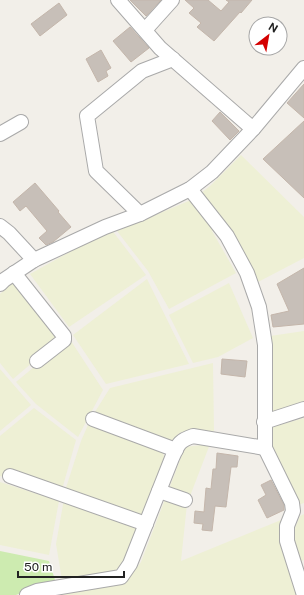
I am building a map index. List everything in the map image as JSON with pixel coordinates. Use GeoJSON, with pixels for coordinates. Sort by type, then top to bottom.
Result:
{"type":"FeatureCollection","features":[{"type":"Feature","properties":{"kind":"street"},"geometry":{"type":"LineString","coordinates":[[118,0],[160,48],[253,129]]}},
{"type":"Feature","properties":{"kind":"street"},"geometry":{"type":"LineString","coordinates":[[145,30],[172,0]]}},
{"type":"Feature","properties":{"kind":"street"},"geometry":{"type":"LineString","coordinates":[[140,214],[96,171],[88,116],[142,71],[174,59]]}},
{"type":"Feature","properties":{"kind":"street"},"geometry":{"type":"LineString","coordinates":[[0,284],[34,260],[105,227],[140,214],[190,190],[212,172],[253,129],[304,68]]}},
{"type":"Feature","properties":{"kind":"street"},"geometry":{"type":"LineString","coordinates":[[0,134],[21,122]]}},
{"type":"Feature","properties":{"kind":"street"},"geometry":{"type":"LineString","coordinates":[[190,190],[227,236],[247,272],[259,307],[265,345],[265,448],[292,503],[293,511],[287,526],[287,541],[304,595]]}},
{"type":"Feature","properties":{"kind":"street"},"geometry":{"type":"LineString","coordinates":[[0,226],[9,232],[34,260]]}},
{"type":"Feature","properties":{"kind":"street"},"geometry":{"type":"LineString","coordinates":[[14,273],[64,336],[64,340],[37,361]]}},
{"type":"Feature","properties":{"kind":"street"},"geometry":{"type":"LineString","coordinates":[[264,422],[304,409]]}},
{"type":"Feature","properties":{"kind":"street"},"geometry":{"type":"LineString","coordinates":[[93,419],[176,450]]}},
{"type":"Feature","properties":{"kind":"street"},"geometry":{"type":"LineString","coordinates":[[27,595],[37,591],[121,577],[130,564],[179,442],[185,438],[193,436],[265,448]]}},
{"type":"Feature","properties":{"kind":"street"},"geometry":{"type":"LineString","coordinates":[[10,476],[146,524]]}},
{"type":"Feature","properties":{"kind":"street"},"geometry":{"type":"LineString","coordinates":[[159,491],[185,500]]}},
{"type":"Feature","properties":{"kind":"green space"},"geometry":{"type":"Polygon","coordinates":[[[241,155],[304,217],[304,258],[258,282],[201,193],[241,155]]]}},
{"type":"Feature","properties":{"kind":"green space"},"geometry":{"type":"Polygon","coordinates":[[[191,200],[217,228],[212,231],[236,273],[169,309],[148,271],[117,231],[191,200]]]}},
{"type":"Feature","properties":{"kind":"green space"},"geometry":{"type":"Polygon","coordinates":[[[111,229],[146,275],[69,327],[30,274],[111,229]]]}},
{"type":"Feature","properties":{"kind":"green space"},"geometry":{"type":"Polygon","coordinates":[[[21,274],[65,335],[13,379],[0,363],[0,294],[21,274]]]}},
{"type":"Feature","properties":{"kind":"green space"},"geometry":{"type":"Polygon","coordinates":[[[147,279],[189,364],[106,384],[73,335],[147,279]]]}},
{"type":"Feature","properties":{"kind":"green space"},"geometry":{"type":"Polygon","coordinates":[[[229,283],[253,338],[218,357],[193,363],[169,315],[229,283]]]}},
{"type":"Feature","properties":{"kind":"green space"},"geometry":{"type":"Polygon","coordinates":[[[304,331],[304,402],[268,414],[270,336],[304,331]]]}},
{"type":"Feature","properties":{"kind":"green space"},"geometry":{"type":"Polygon","coordinates":[[[69,338],[103,390],[78,437],[36,404],[16,382],[69,338]]]}},
{"type":"Feature","properties":{"kind":"green space"},"geometry":{"type":"Polygon","coordinates":[[[213,363],[214,431],[181,432],[167,445],[93,415],[110,388],[213,363]]]}},
{"type":"Feature","properties":{"kind":"green space"},"geometry":{"type":"Polygon","coordinates":[[[0,369],[31,405],[0,431],[0,369]]]}},
{"type":"Feature","properties":{"kind":"green space"},"geometry":{"type":"Polygon","coordinates":[[[34,408],[76,440],[61,493],[0,476],[0,436],[34,408]]]}},
{"type":"Feature","properties":{"kind":"green space"},"geometry":{"type":"Polygon","coordinates":[[[91,418],[162,447],[164,457],[141,521],[64,494],[81,441],[91,418]]]}},
{"type":"Feature","properties":{"kind":"green space"},"geometry":{"type":"Polygon","coordinates":[[[304,418],[304,503],[298,505],[270,454],[272,427],[304,418]]]}},
{"type":"Feature","properties":{"kind":"green space"},"geometry":{"type":"Polygon","coordinates":[[[210,444],[187,504],[181,561],[286,518],[297,595],[54,595],[125,583],[141,562],[185,447],[210,444]]]}},
{"type":"Feature","properties":{"kind":"green space"},"geometry":{"type":"Polygon","coordinates":[[[0,482],[59,501],[49,555],[0,545],[0,482]]]}},
{"type":"Feature","properties":{"kind":"green space"},"geometry":{"type":"Polygon","coordinates":[[[64,499],[138,525],[131,546],[121,567],[105,576],[62,580],[56,544],[64,499]]]}},
{"type":"Feature","properties":{"kind":"green space"},"geometry":{"type":"Polygon","coordinates":[[[304,514],[304,560],[298,562],[291,537],[300,516],[304,514]]]}},
{"type":"Feature","properties":{"kind":"green space"},"geometry":{"type":"Polygon","coordinates":[[[0,551],[49,561],[55,580],[16,595],[0,595],[0,551]]]}},
{"type":"Feature","properties":{"kind":"building"},"geometry":{"type":"Polygon","coordinates":[[[130,0],[161,0],[146,16],[130,0]]]}},
{"type":"Feature","properties":{"kind":"building"},"geometry":{"type":"Polygon","coordinates":[[[185,0],[208,0],[221,11],[229,2],[226,0],[252,0],[214,41],[197,27],[201,23],[189,13],[194,8],[185,0]]]}},
{"type":"Feature","properties":{"kind":"building"},"geometry":{"type":"Polygon","coordinates":[[[59,3],[67,15],[40,36],[31,24],[59,3]]]}},
{"type":"Feature","properties":{"kind":"building"},"geometry":{"type":"Polygon","coordinates":[[[130,27],[149,48],[131,62],[113,41],[130,27]]]}},
{"type":"Feature","properties":{"kind":"building"},"geometry":{"type":"Polygon","coordinates":[[[101,50],[111,68],[106,71],[108,76],[98,82],[86,59],[101,50]]]}},
{"type":"Feature","properties":{"kind":"building"},"geometry":{"type":"Polygon","coordinates":[[[304,84],[304,118],[287,103],[304,84]]]}},
{"type":"Feature","properties":{"kind":"building"},"geometry":{"type":"Polygon","coordinates":[[[220,112],[239,131],[230,140],[212,121],[220,112]]]}},
{"type":"Feature","properties":{"kind":"building"},"geometry":{"type":"Polygon","coordinates":[[[304,121],[304,198],[263,159],[304,121]]]}},
{"type":"Feature","properties":{"kind":"building"},"geometry":{"type":"Polygon","coordinates":[[[35,183],[71,227],[53,242],[46,245],[39,238],[47,231],[26,206],[20,211],[13,202],[35,183]]]}},
{"type":"Feature","properties":{"kind":"building"},"geometry":{"type":"Polygon","coordinates":[[[304,268],[304,324],[273,327],[271,315],[289,311],[277,284],[304,268]]]}},
{"type":"Feature","properties":{"kind":"building"},"geometry":{"type":"Polygon","coordinates":[[[222,359],[247,361],[245,377],[221,374],[222,359]]]}},
{"type":"Feature","properties":{"kind":"building"},"geometry":{"type":"Polygon","coordinates":[[[217,453],[238,456],[237,467],[231,467],[226,507],[215,506],[212,531],[202,530],[203,524],[194,523],[195,511],[204,512],[206,488],[211,489],[213,469],[216,469],[217,453]]]}},
{"type":"Feature","properties":{"kind":"building"},"geometry":{"type":"Polygon","coordinates":[[[271,480],[284,505],[284,510],[267,518],[258,500],[266,495],[261,485],[271,480]]]}}]}
